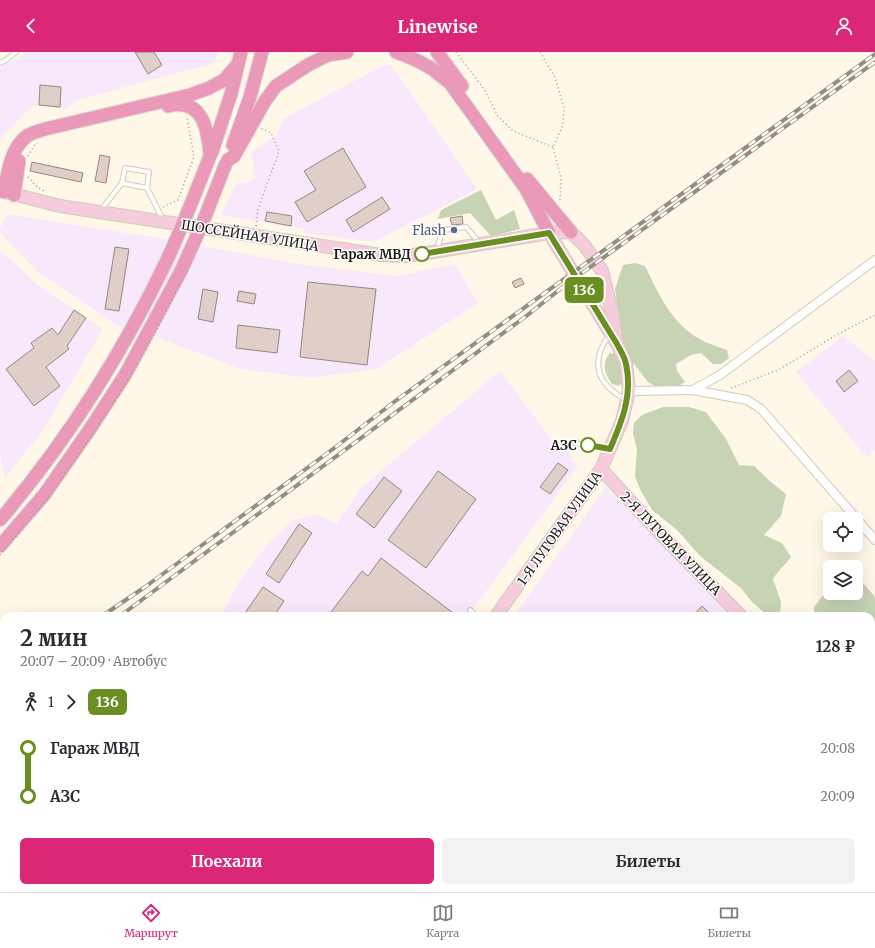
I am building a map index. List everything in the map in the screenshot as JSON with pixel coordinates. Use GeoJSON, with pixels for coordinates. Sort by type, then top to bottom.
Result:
{"type":"FeatureCollection","features":[{"type":"Feature","properties":{"kind":"main road"},"geometry":{"type":"LineString","coordinates":[[0,546],[44,494],[90,429],[125,375],[181,271],[203,222],[227,161],[250,97],[262,52]]}},
{"type":"Feature","properties":{"kind":"main road"},"geometry":{"type":"LineString","coordinates":[[227,161],[234,156],[265,101],[276,86],[308,65],[328,55],[347,52]]}},
{"type":"Feature","properties":{"kind":"main road"},"geometry":{"type":"LineString","coordinates":[[396,52],[431,68],[450,83],[526,189],[549,233],[617,344]]}},
{"type":"Feature","properties":{"kind":"main road"},"geometry":{"type":"LineString","coordinates":[[437,52],[530,182],[571,232],[585,246],[602,271],[613,315],[617,344]]}},
{"type":"Feature","properties":{"kind":"main road"},"geometry":{"type":"LineString","coordinates":[[0,520],[30,484],[75,421],[114,359],[166,263],[187,216],[210,156],[240,58]]}},
{"type":"Feature","properties":{"kind":"main road"},"geometry":{"type":"LineString","coordinates":[[6,192],[10,166],[16,149],[28,136],[45,129],[190,94],[209,88],[224,80],[240,58]]}},
{"type":"Feature","properties":{"kind":"main road"},"geometry":{"type":"LineString","coordinates":[[6,192],[18,167],[22,151],[33,141],[49,135],[176,104],[186,105],[195,110],[203,120],[208,132],[210,156]]}},
{"type":"Feature","properties":{"kind":"main road","name":"ШОССЕЙНАЯ УЛИЦА"},"geometry":{"type":"LineString","coordinates":[[6,192],[60,206],[98,213],[381,256],[404,256],[549,233],[571,232]]}},
{"type":"Feature","properties":{"kind":"main road"},"geometry":{"type":"LineString","coordinates":[[549,233],[557,215]]}},
{"type":"Feature","properties":{"kind":"main road","name":"1-Я ЛУГОВАЯ УЛИЦА"},"geometry":{"type":"LineString","coordinates":[[499,612],[601,469],[610,449],[622,421],[628,396],[626,363],[617,344]]}},
{"type":"Feature","properties":{"kind":"main road","name":"2-Я ЛУГОВАЯ УЛИЦА"},"geometry":{"type":"LineString","coordinates":[[601,469],[658,531],[737,612]]}},
{"type":"Feature","properties":{"kind":"street"},"geometry":{"type":"LineString","coordinates":[[693,390],[720,375],[875,260]]}},
{"type":"Feature","properties":{"kind":"street"},"geometry":{"type":"LineString","coordinates":[[628,396],[693,390],[747,400],[761,409],[875,540]]}},
{"type":"Feature","properties":{"kind":"lane"},"geometry":{"type":"LineString","coordinates":[[0,63],[16,52]]}},
{"type":"Feature","properties":{"kind":"lane"},"geometry":{"type":"LineString","coordinates":[[98,213],[122,183],[125,168],[149,172],[146,188],[164,222]]}},
{"type":"Feature","properties":{"kind":"lane"},"geometry":{"type":"LineString","coordinates":[[122,183],[146,188]]}},
{"type":"Feature","properties":{"kind":"lane"},"geometry":{"type":"LineString","coordinates":[[436,251],[442,230],[466,227],[481,244]]}},
{"type":"Feature","properties":{"kind":"lane"},"geometry":{"type":"LineString","coordinates":[[610,332],[600,352],[599,370],[604,384],[613,392],[628,396]]}},
{"type":"Feature","properties":{"kind":"lane"},"geometry":{"type":"LineString","coordinates":[[575,443],[610,449]]}},
{"type":"Feature","properties":{"kind":"path"},"geometry":{"type":"LineString","coordinates":[[456,52],[484,89],[498,116],[513,131],[553,147]]}},
{"type":"Feature","properties":{"kind":"path"},"geometry":{"type":"LineString","coordinates":[[540,52],[555,77],[564,108],[563,125],[553,147],[561,178],[557,215]]}},
{"type":"Feature","properties":{"kind":"path"},"geometry":{"type":"LineString","coordinates":[[157,209],[178,200],[194,157],[186,115]]}},
{"type":"Feature","properties":{"kind":"path"},"geometry":{"type":"LineString","coordinates":[[255,236],[258,209],[279,151],[271,132],[260,127]]}},
{"type":"Feature","properties":{"kind":"path"},"geometry":{"type":"LineString","coordinates":[[27,157],[34,146],[40,141]]}},
{"type":"Feature","properties":{"kind":"path"},"geometry":{"type":"LineString","coordinates":[[26,171],[29,178],[36,186],[49,194]]}},
{"type":"Feature","properties":{"kind":"path"},"geometry":{"type":"LineString","coordinates":[[0,555],[49,497],[94,432],[129,379],[153,337],[181,281]]}},
{"type":"Feature","properties":{"kind":"path"},"geometry":{"type":"LineString","coordinates":[[730,389],[778,370],[838,334],[875,315]]}},
{"type":"Feature","properties":{"kind":"shaded area"},"geometry":{"type":"Polygon","coordinates":[[[28,52],[219,52],[216,59],[211,64],[78,100],[65,109],[33,105],[0,139],[0,67],[28,52]]]}},
{"type":"Feature","properties":{"kind":"shaded area"},"geometry":{"type":"Polygon","coordinates":[[[384,65],[392,66],[477,189],[374,242],[303,233],[305,229],[221,215],[236,184],[246,183],[255,179],[251,152],[276,136],[283,119],[384,65]]]}},
{"type":"Feature","properties":{"kind":"shaded area"},"geometry":{"type":"Polygon","coordinates":[[[7,214],[158,238],[299,264],[397,276],[455,264],[478,303],[377,369],[311,378],[240,369],[139,329],[136,335],[115,324],[38,272],[0,233],[0,228],[7,214]]]}},
{"type":"Feature","properties":{"kind":"shaded area"},"geometry":{"type":"Polygon","coordinates":[[[0,250],[38,285],[103,329],[43,430],[5,478],[0,454],[0,250]]]}},
{"type":"Feature","properties":{"kind":"shaded area"},"geometry":{"type":"Polygon","coordinates":[[[843,336],[875,361],[875,450],[867,458],[796,372],[843,336]]]}},
{"type":"Feature","properties":{"kind":"shaded area"},"geometry":{"type":"Polygon","coordinates":[[[500,371],[551,439],[573,457],[571,460],[578,466],[471,612],[223,612],[240,580],[268,544],[292,521],[318,514],[336,524],[361,488],[500,371]]]}},
{"type":"Feature","properties":{"kind":"shaded area"},"geometry":{"type":"Polygon","coordinates":[[[606,487],[730,612],[517,612],[606,487]]]}},
{"type":"Feature","properties":{"kind":"green space"},"geometry":{"type":"Polygon","coordinates":[[[481,190],[496,220],[514,210],[520,229],[491,236],[470,213],[438,219],[441,210],[481,190]]]}},
{"type":"Feature","properties":{"kind":"green space"},"geometry":{"type":"Polygon","coordinates":[[[635,263],[645,266],[666,305],[679,323],[707,343],[727,350],[729,358],[721,364],[713,364],[701,353],[691,355],[676,364],[677,371],[685,382],[677,387],[660,389],[648,382],[624,351],[615,289],[623,265],[635,263]]]}},
{"type":"Feature","properties":{"kind":"green space"},"geometry":{"type":"Polygon","coordinates":[[[610,353],[615,354],[618,359],[623,382],[619,386],[612,384],[606,373],[605,365],[607,357],[610,353]]]}},
{"type":"Feature","properties":{"kind":"green space"},"geometry":{"type":"Polygon","coordinates":[[[663,407],[689,407],[706,412],[726,439],[739,465],[754,466],[786,494],[781,516],[764,535],[782,543],[791,557],[773,579],[781,602],[780,612],[764,612],[761,610],[750,600],[742,589],[700,556],[677,530],[652,510],[635,477],[637,449],[633,434],[634,423],[642,415],[663,407]]]}},
{"type":"Feature","properties":{"kind":"green space"},"geometry":{"type":"Polygon","coordinates":[[[863,583],[875,597],[875,612],[814,612],[814,607],[823,595],[823,600],[863,600],[863,583]]]}},
{"type":"Feature","properties":{"kind":"building"},"geometry":{"type":"Polygon","coordinates":[[[135,52],[154,52],[162,65],[148,74],[135,52]]]}},
{"type":"Feature","properties":{"kind":"building"},"geometry":{"type":"Polygon","coordinates":[[[40,85],[61,87],[60,107],[39,105],[40,85]]]}},
{"type":"Feature","properties":{"kind":"building"},"geometry":{"type":"Polygon","coordinates":[[[343,148],[366,187],[307,222],[295,202],[316,190],[304,171],[343,148]]]}},
{"type":"Feature","properties":{"kind":"building"},"geometry":{"type":"Polygon","coordinates":[[[100,155],[110,157],[106,183],[95,181],[100,155]]]}},
{"type":"Feature","properties":{"kind":"building"},"geometry":{"type":"Polygon","coordinates":[[[32,162],[83,173],[81,182],[30,171],[32,162]]]}},
{"type":"Feature","properties":{"kind":"building"},"geometry":{"type":"Polygon","coordinates":[[[382,197],[390,209],[353,232],[346,220],[382,197]]]}},
{"type":"Feature","properties":{"kind":"building"},"geometry":{"type":"Polygon","coordinates":[[[267,212],[292,216],[291,226],[265,221],[267,212]]]}},
{"type":"Feature","properties":{"kind":"building"},"geometry":{"type":"Polygon","coordinates":[[[462,216],[463,224],[452,225],[450,218],[462,216]]]}},
{"type":"Feature","properties":{"kind":"building"},"geometry":{"type":"Polygon","coordinates":[[[115,247],[129,249],[119,311],[105,309],[115,247]]]}},
{"type":"Feature","properties":{"kind":"building"},"geometry":{"type":"Polygon","coordinates":[[[521,278],[524,284],[515,288],[512,282],[521,278]]]}},
{"type":"Feature","properties":{"kind":"building"},"geometry":{"type":"Polygon","coordinates":[[[308,282],[376,289],[367,365],[300,357],[308,282]]]}},
{"type":"Feature","properties":{"kind":"building"},"geometry":{"type":"Polygon","coordinates":[[[203,289],[218,292],[213,322],[198,319],[203,289]]]}},
{"type":"Feature","properties":{"kind":"building"},"geometry":{"type":"Polygon","coordinates":[[[239,291],[256,294],[254,304],[237,301],[239,291]]]}},
{"type":"Feature","properties":{"kind":"building"},"geometry":{"type":"Polygon","coordinates":[[[74,310],[86,318],[67,346],[69,349],[46,367],[60,386],[34,406],[6,369],[34,348],[31,343],[52,328],[58,335],[74,310]]]}},
{"type":"Feature","properties":{"kind":"building"},"geometry":{"type":"Polygon","coordinates":[[[238,325],[280,330],[277,353],[236,348],[238,325]]]}},
{"type":"Feature","properties":{"kind":"building"},"geometry":{"type":"Polygon","coordinates":[[[849,370],[858,381],[844,392],[836,381],[849,370]]]}},
{"type":"Feature","properties":{"kind":"building"},"geometry":{"type":"Polygon","coordinates":[[[558,463],[568,470],[550,494],[540,487],[558,463]]]}},
{"type":"Feature","properties":{"kind":"building"},"geometry":{"type":"Polygon","coordinates":[[[438,471],[476,499],[426,568],[388,540],[438,471]]]}},
{"type":"Feature","properties":{"kind":"building"},"geometry":{"type":"Polygon","coordinates":[[[384,477],[402,491],[374,528],[356,514],[384,477]]]}},
{"type":"Feature","properties":{"kind":"building"},"geometry":{"type":"Polygon","coordinates":[[[299,524],[312,533],[279,583],[266,574],[299,524]]]}},
{"type":"Feature","properties":{"kind":"building"},"geometry":{"type":"Polygon","coordinates":[[[381,558],[452,612],[331,612],[362,571],[368,576],[381,558]]]}},
{"type":"Feature","properties":{"kind":"building"},"geometry":{"type":"Polygon","coordinates":[[[263,587],[284,601],[277,612],[246,612],[263,587]]]}},
{"type":"Feature","properties":{"kind":"building"},"geometry":{"type":"Polygon","coordinates":[[[702,606],[708,612],[697,612],[702,606]]]}},
{"type":"Feature","properties":{"kind":"railway"},"geometry":{"type":"LineString","coordinates":[[108,612],[145,587],[333,449],[394,402],[875,54]]}},
{"type":"Feature","properties":{"kind":"railway"},"geometry":{"type":"LineString","coordinates":[[125,612],[525,317],[564,286],[875,62]]}},
{"type":"Feature","properties":{"kind":"bus line","name":"136"},"geometry":{"type":"LineString","coordinates":[[422,254],[549,233],[617,344],[626,363],[629,391],[622,421],[610,449],[588,445]]}},
{"type":"Feature","properties":{"kind":"place","name":"Flash"},"geometry":{"type":"Point","coordinates":[454,230]}},
{"type":"Feature","properties":{"kind":"place","name":"Гараж МВД"},"geometry":{"type":"Point","coordinates":[422,254]}},
{"type":"Feature","properties":{"kind":"place","name":"АЗС"},"geometry":{"type":"Point","coordinates":[588,445]}}]}
